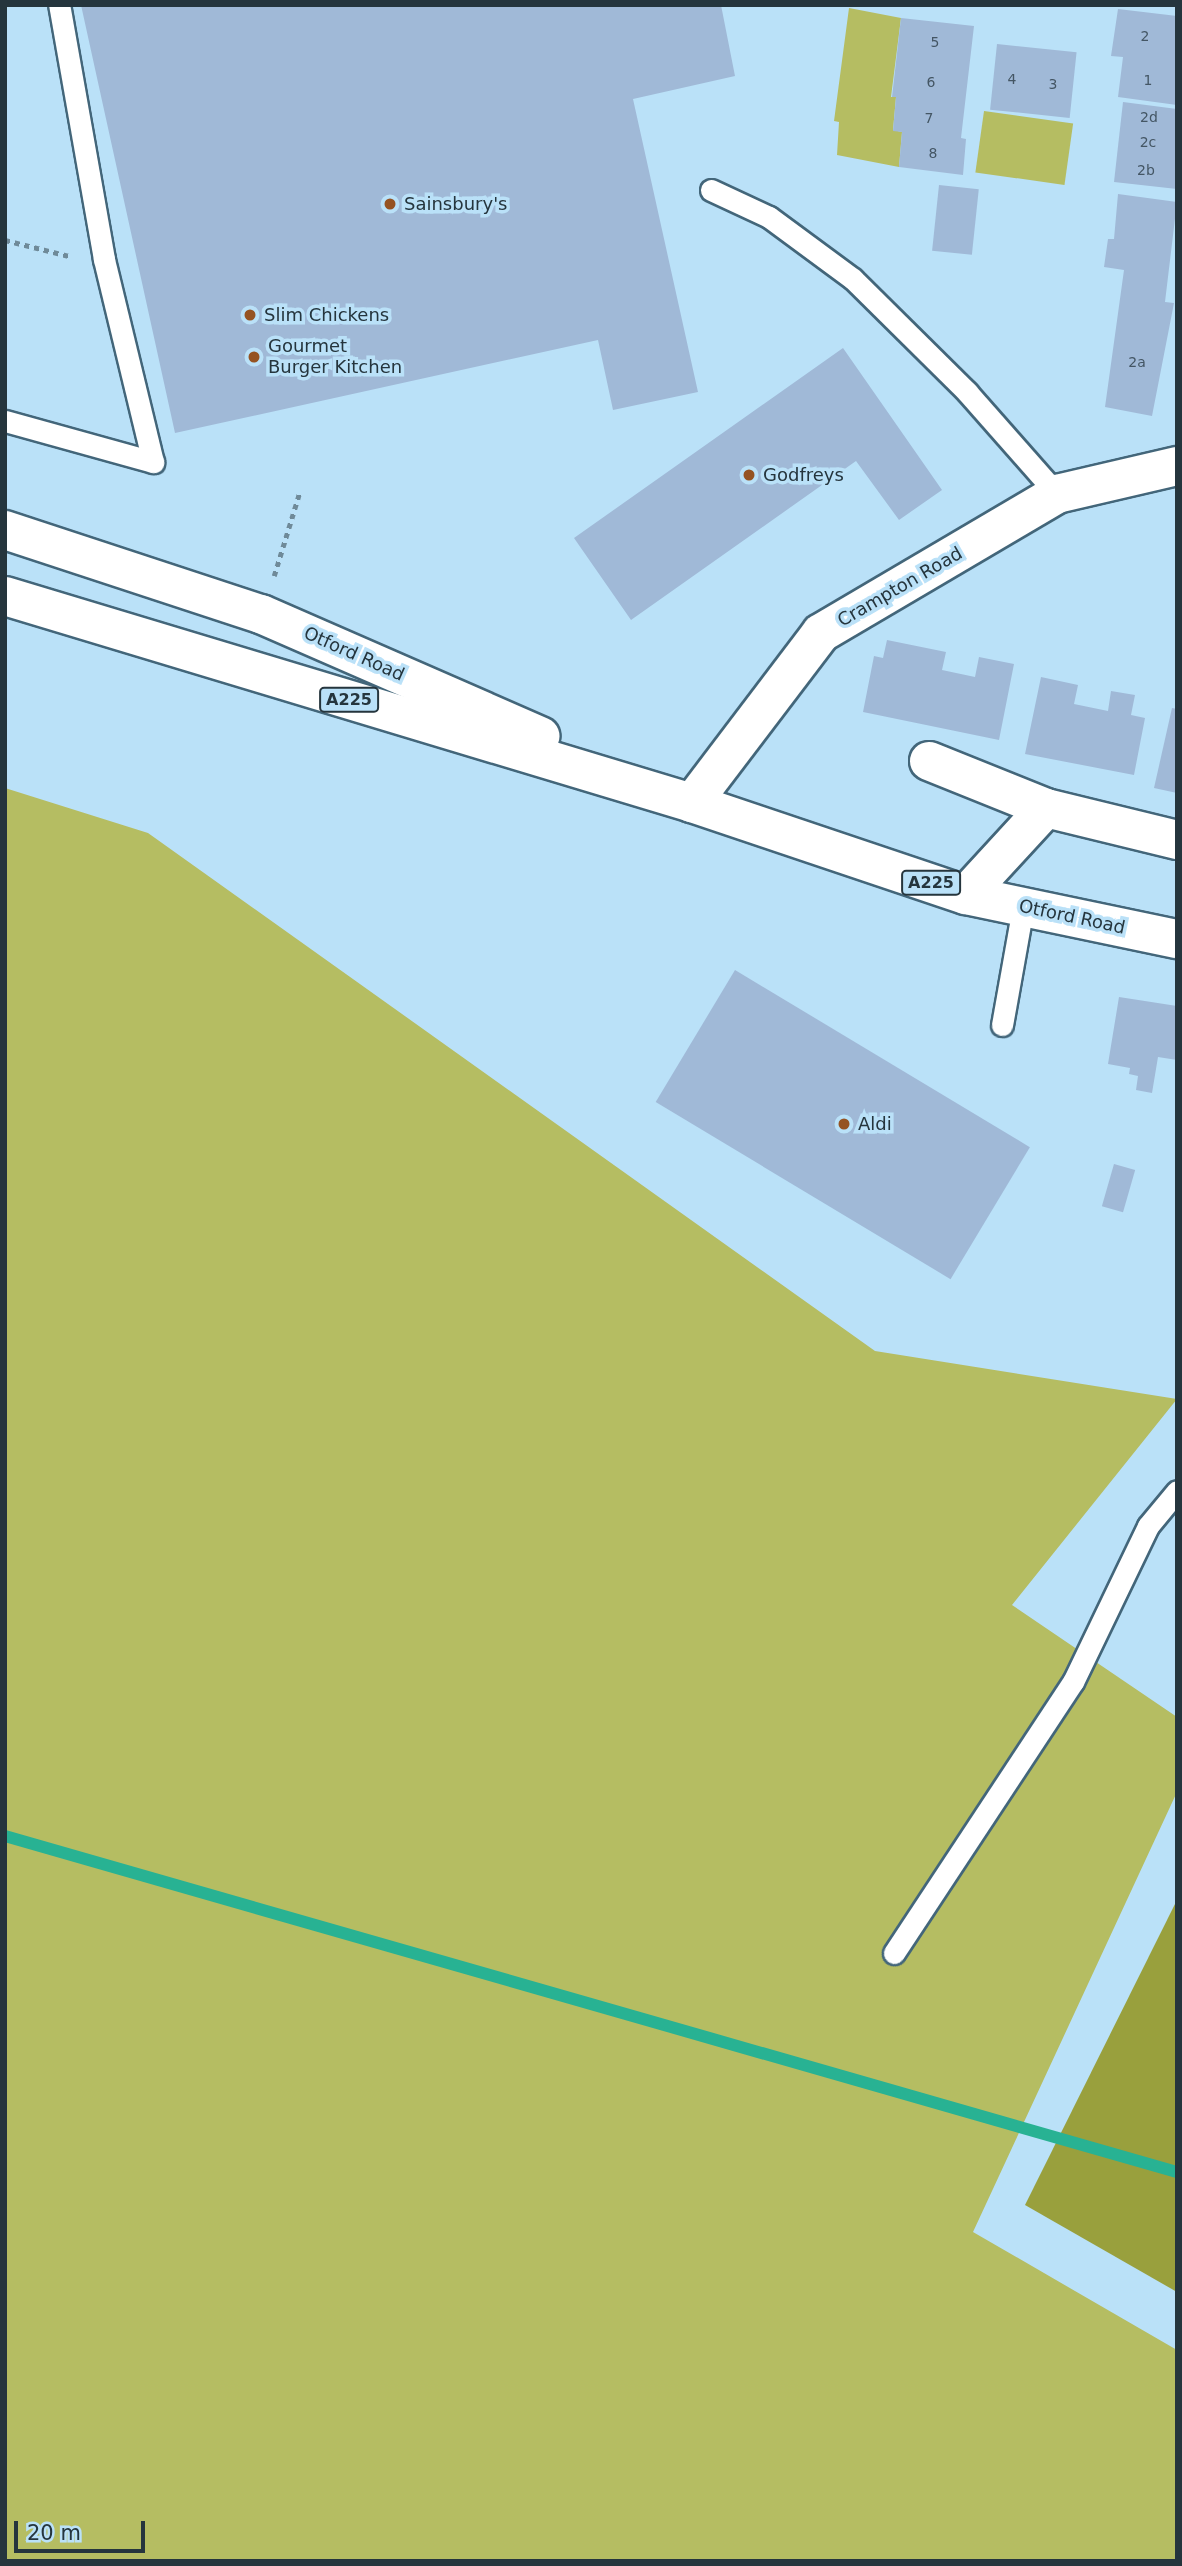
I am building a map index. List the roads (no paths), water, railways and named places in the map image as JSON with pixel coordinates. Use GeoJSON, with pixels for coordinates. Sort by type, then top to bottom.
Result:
{"type":"FeatureCollection","features":[{"type":"Feature","properties":{"kind":"main road","name":"Crampton Road"},"geometry":{"type":"LineString","coordinates":[[692,803],[821,633],[1058,494],[1177,466]]}},
{"type":"Feature","properties":{"kind":"main road","name":"Otford Road"},"geometry":{"type":"LineString","coordinates":[[5,530],[261,614],[692,803]]}},
{"type":"Feature","properties":{"kind":"main road","name":"Otford Road"},"geometry":{"type":"LineString","coordinates":[[5,596],[692,803],[966,895],[1177,939]]}},
{"type":"Feature","properties":{"kind":"main road"},"geometry":{"type":"LineString","coordinates":[[929,761],[1046,808],[1177,840]]}},
{"type":"Feature","properties":{"kind":"main road"},"geometry":{"type":"LineString","coordinates":[[966,895],[1046,808]]}},
{"type":"Feature","properties":{"kind":"lane"},"geometry":{"type":"LineString","coordinates":[[5,421],[153,462],[104,259],[58,5]]}},
{"type":"Feature","properties":{"kind":"lane"},"geometry":{"type":"LineString","coordinates":[[711,190],[769,217],[853,279],[967,392],[1058,494]]}},
{"type":"Feature","properties":{"kind":"lane"},"geometry":{"type":"LineString","coordinates":[[1002,1025],[1023,907]]}},
{"type":"Feature","properties":{"kind":"lane"},"geometry":{"type":"LineString","coordinates":[[894,1953],[1073,1682],[1148,1526],[1177,1491]]}},
{"type":"Feature","properties":{"kind":"waterway"},"geometry":{"type":"LineString","coordinates":[[5,1836],[1177,2172]]}},
{"type":"Feature","properties":{"kind":"place","name":"Sainsbury's"},"geometry":{"type":"Point","coordinates":[390,204]}},
{"type":"Feature","properties":{"kind":"place","name":"Slim Chickens"},"geometry":{"type":"Point","coordinates":[250,315]}},
{"type":"Feature","properties":{"kind":"place","name":"Gourmet Burger Kitchen"},"geometry":{"type":"Point","coordinates":[254,357]}},
{"type":"Feature","properties":{"kind":"place","name":"Godfreys"},"geometry":{"type":"Point","coordinates":[749,475]}},
{"type":"Feature","properties":{"kind":"place","name":"Aldi"},"geometry":{"type":"Point","coordinates":[844,1124]}}]}
